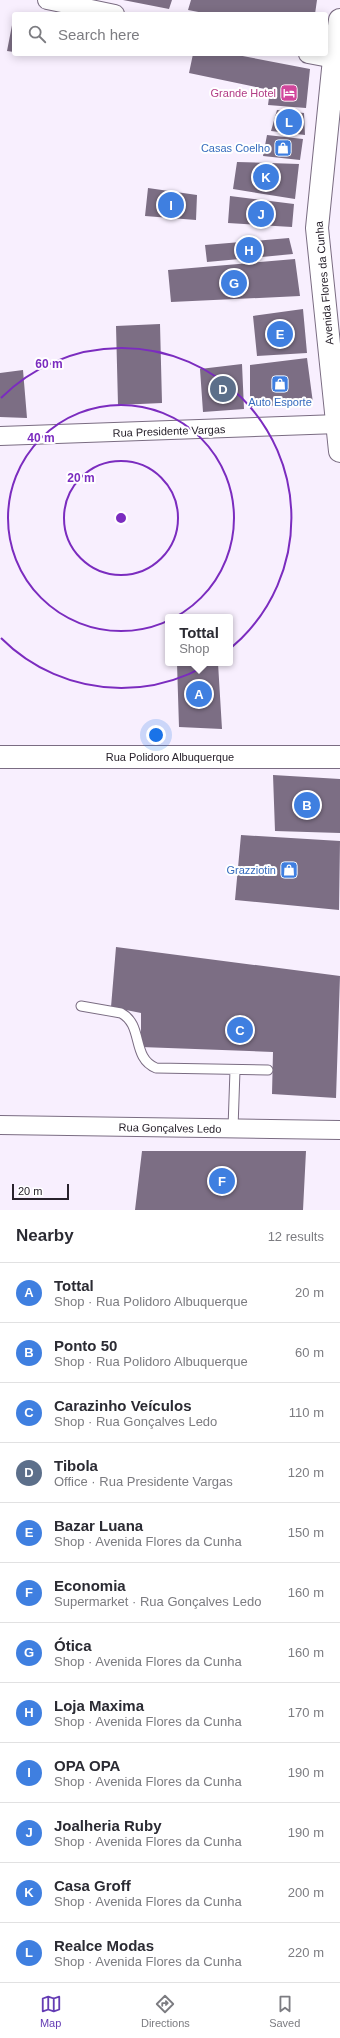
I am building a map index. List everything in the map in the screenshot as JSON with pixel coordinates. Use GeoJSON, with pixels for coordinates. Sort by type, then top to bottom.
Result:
{"type":"FeatureCollection","features":[{"type":"Feature","properties":{"kind":"main road","name":"Avenida Flores da Cunha"},"geometry":{"type":"LineString","coordinates":[[340,20],[337,60],[317,228],[326,327],[340,451]]}},
{"type":"Feature","properties":{"kind":"main road","name":"Rua Polidoro Albuquerque"},"geometry":{"type":"LineString","coordinates":[[0,757],[340,757]]}},
{"type":"Feature","properties":{"kind":"street"},"geometry":{"type":"LineString","coordinates":[[47,0],[105,12]]}},
{"type":"Feature","properties":{"kind":"street"},"geometry":{"type":"LineString","coordinates":[[318,56],[337,60]]}},
{"type":"Feature","properties":{"kind":"street","name":"Rua Presidente Vargas"},"geometry":{"type":"LineString","coordinates":[[0,436],[338,424]]}},
{"type":"Feature","properties":{"kind":"street","name":"Rua Gonçalves Ledo"},"geometry":{"type":"LineString","coordinates":[[0,1125],[340,1130]]}},
{"type":"Feature","properties":{"kind":"lane"},"geometry":{"type":"LineString","coordinates":[[81,1006],[121,1013],[127,1016],[132,1022],[143,1058],[148,1065],[156,1068],[268,1070]]}},
{"type":"Feature","properties":{"kind":"lane"},"geometry":{"type":"LineString","coordinates":[[233,1128],[235,1070]]}},
{"type":"Feature","properties":{"kind":"building"},"geometry":{"type":"Polygon","coordinates":[[[123,0],[172,0],[169,9],[123,0]]]}},
{"type":"Feature","properties":{"kind":"building"},"geometry":{"type":"Polygon","coordinates":[[[191,0],[317,0],[315,12],[198,12],[188,10],[191,0]]]}},
{"type":"Feature","properties":{"kind":"building"},"geometry":{"type":"Polygon","coordinates":[[[12,25],[12,52],[7,51],[12,25]]]}},
{"type":"Feature","properties":{"kind":"building"},"geometry":{"type":"Polygon","coordinates":[[[193,56],[242,56],[310,69],[306,108],[268,105],[270,90],[189,73],[193,56]]]}},
{"type":"Feature","properties":{"kind":"building"},"geometry":{"type":"Polygon","coordinates":[[[277,110],[304,113],[305,135],[271,131],[277,110]]]}},
{"type":"Feature","properties":{"kind":"building","name":"Casas Coelho"},"geometry":{"type":"Polygon","coordinates":[[[267,135],[303,139],[300,160],[263,156],[267,135]]]}},
{"type":"Feature","properties":{"kind":"building"},"geometry":{"type":"Polygon","coordinates":[[[237,162],[299,164],[295,199],[233,189],[237,162]]]}},
{"type":"Feature","properties":{"kind":"building"},"geometry":{"type":"Polygon","coordinates":[[[148,188],[197,195],[196,220],[145,216],[148,188]]]}},
{"type":"Feature","properties":{"kind":"building"},"geometry":{"type":"Polygon","coordinates":[[[230,196],[294,204],[292,227],[228,223],[230,196]]]}},
{"type":"Feature","properties":{"kind":"building"},"geometry":{"type":"Polygon","coordinates":[[[289,238],[293,254],[207,262],[205,245],[289,238]]]}},
{"type":"Feature","properties":{"kind":"building"},"geometry":{"type":"Polygon","coordinates":[[[295,259],[300,296],[171,302],[168,270],[295,259]]]}},
{"type":"Feature","properties":{"kind":"building"},"geometry":{"type":"Polygon","coordinates":[[[303,309],[307,353],[257,356],[253,316],[303,309]]]}},
{"type":"Feature","properties":{"kind":"building"},"geometry":{"type":"Polygon","coordinates":[[[160,324],[162,403],[118,405],[116,326],[160,324]]]}},
{"type":"Feature","properties":{"kind":"building","name":"Auto Esporte"},"geometry":{"type":"Polygon","coordinates":[[[307,358],[313,403],[250,407],[250,365],[307,358]]]}},
{"type":"Feature","properties":{"kind":"building"},"geometry":{"type":"Polygon","coordinates":[[[242,364],[244,409],[203,412],[200,369],[242,364]]]}},
{"type":"Feature","properties":{"kind":"building"},"geometry":{"type":"Polygon","coordinates":[[[23,370],[27,418],[0,417],[0,373],[23,370]]]}},
{"type":"Feature","properties":{"kind":"building"},"geometry":{"type":"Polygon","coordinates":[[[177,666],[218,666],[222,729],[179,727],[177,666]]]}},
{"type":"Feature","properties":{"kind":"building"},"geometry":{"type":"Polygon","coordinates":[[[273,775],[340,779],[340,833],[275,831],[273,775]]]}},
{"type":"Feature","properties":{"kind":"building","name":"Grazziotin"},"geometry":{"type":"Polygon","coordinates":[[[241,835],[340,841],[339,910],[235,900],[241,835]]]}},
{"type":"Feature","properties":{"kind":"building"},"geometry":{"type":"Polygon","coordinates":[[[116,947],[340,976],[336,1098],[272,1094],[273,1052],[141,1047],[141,1013],[111,1007],[116,947]]]}},
{"type":"Feature","properties":{"kind":"building"},"geometry":{"type":"Polygon","coordinates":[[[142,1151],[306,1151],[303,1210],[135,1210],[142,1151]]]}},
{"type":"Feature","properties":{"kind":"place","name":"Grande Hotel"},"geometry":{"type":"Point","coordinates":[289,93]}},
{"type":"Feature","properties":{"kind":"place","name":"Realce Modas"},"geometry":{"type":"Point","coordinates":[289,122]}},
{"type":"Feature","properties":{"kind":"place","name":"Casas Coelho"},"geometry":{"type":"Point","coordinates":[283,148]}},
{"type":"Feature","properties":{"kind":"place","name":"Casa Groff"},"geometry":{"type":"Point","coordinates":[266,177]}},
{"type":"Feature","properties":{"kind":"place","name":"OPA OPA"},"geometry":{"type":"Point","coordinates":[171,205]}},
{"type":"Feature","properties":{"kind":"place","name":"Joalheria Ruby"},"geometry":{"type":"Point","coordinates":[261,214]}},
{"type":"Feature","properties":{"kind":"place","name":"Loja Maxima"},"geometry":{"type":"Point","coordinates":[249,250]}},
{"type":"Feature","properties":{"kind":"place","name":"Ótica"},"geometry":{"type":"Point","coordinates":[234,283]}},
{"type":"Feature","properties":{"kind":"place","name":"Bazar Luana"},"geometry":{"type":"Point","coordinates":[280,334]}},
{"type":"Feature","properties":{"kind":"place","name":"Auto Esporte"},"geometry":{"type":"Point","coordinates":[280,384]}},
{"type":"Feature","properties":{"kind":"place","name":"Tibola"},"geometry":{"type":"Point","coordinates":[223,389]}},
{"type":"Feature","properties":{"kind":"place","name":"Tottal"},"geometry":{"type":"Point","coordinates":[199,694]}},
{"type":"Feature","properties":{"kind":"place","name":"Ponto 50"},"geometry":{"type":"Point","coordinates":[307,805]}},
{"type":"Feature","properties":{"kind":"place","name":"Grazziotin"},"geometry":{"type":"Point","coordinates":[289,870]}},
{"type":"Feature","properties":{"kind":"place","name":"Carazinho Veículos"},"geometry":{"type":"Point","coordinates":[240,1030]}},
{"type":"Feature","properties":{"kind":"place","name":"Economia"},"geometry":{"type":"Point","coordinates":[222,1181]}}]}
